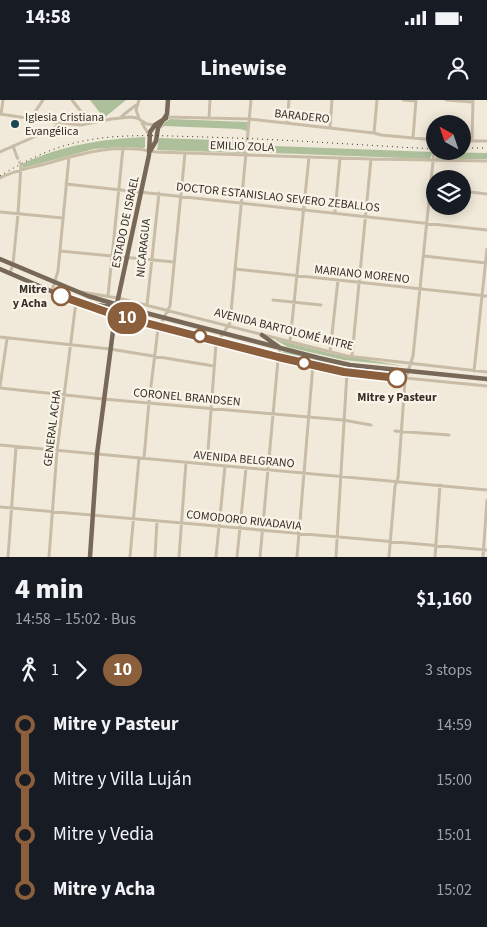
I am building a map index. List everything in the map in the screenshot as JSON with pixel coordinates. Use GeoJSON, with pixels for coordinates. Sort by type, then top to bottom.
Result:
{"type":"FeatureCollection","features":[{"type":"Feature","properties":{"kind":"main road"},"geometry":{"type":"LineString","coordinates":[[149,135],[156,125],[166,117],[168,100]]}},
{"type":"Feature","properties":{"kind":"main road","name":"ESTADO DE ISRAEL"},"geometry":{"type":"LineString","coordinates":[[150,151],[156,143],[158,128],[166,117]]}},
{"type":"Feature","properties":{"kind":"main road","name":"ESTADO DE ISRAEL"},"geometry":{"type":"LineString","coordinates":[[90,557],[97,454],[116,306],[150,151],[149,135]]}},
{"type":"Feature","properties":{"kind":"main road","name":"AVENIDA BARTOLOMÉ MITRE"},"geometry":{"type":"LineString","coordinates":[[0,259],[116,306],[280,348],[346,364],[487,378]]}},
{"type":"Feature","properties":{"kind":"main road","name":"AVENIDA BARTOLOMÉ MITRE"},"geometry":{"type":"LineString","coordinates":[[0,269],[76,302],[116,306]]}},
{"type":"Feature","properties":{"kind":"main road"},"geometry":{"type":"LineString","coordinates":[[76,302],[79,295],[88,296]]}},
{"type":"Feature","properties":{"kind":"main road"},"geometry":{"type":"LineString","coordinates":[[262,335],[275,342],[280,348]]}},
{"type":"Feature","properties":{"kind":"street"},"geometry":{"type":"LineString","coordinates":[[3,100],[1,114],[73,125],[123,117],[156,125]]}},
{"type":"Feature","properties":{"kind":"street"},"geometry":{"type":"LineString","coordinates":[[32,118],[43,100]]}},
{"type":"Feature","properties":{"kind":"street"},"geometry":{"type":"LineString","coordinates":[[72,100],[90,123]]}},
{"type":"Feature","properties":{"kind":"street"},"geometry":{"type":"LineString","coordinates":[[209,118],[210,100]]}},
{"type":"Feature","properties":{"kind":"street"},"geometry":{"type":"LineString","coordinates":[[207,464],[214,366],[218,340],[228,327],[252,100]]}},
{"type":"Feature","properties":{"kind":"street"},"geometry":{"type":"LineString","coordinates":[[287,123],[289,100]]}},
{"type":"Feature","properties":{"kind":"street"},"geometry":{"type":"LineString","coordinates":[[330,128],[332,100]]}},
{"type":"Feature","properties":{"kind":"street"},"geometry":{"type":"LineString","coordinates":[[374,133],[377,100]]}},
{"type":"Feature","properties":{"kind":"street"},"geometry":{"type":"LineString","coordinates":[[403,100],[416,100],[412,138]]}},
{"type":"Feature","properties":{"kind":"street"},"geometry":{"type":"LineString","coordinates":[[446,100],[473,101],[472,141],[487,141]]}},
{"type":"Feature","properties":{"kind":"street"},"geometry":{"type":"LineString","coordinates":[[117,118],[129,112],[139,101]]}},
{"type":"Feature","properties":{"kind":"street"},"geometry":{"type":"LineString","coordinates":[[139,101],[136,112],[149,135]]}},
{"type":"Feature","properties":{"kind":"street","name":"BARADERO"},"geometry":{"type":"LineString","coordinates":[[166,117],[250,119],[426,139]]}},
{"type":"Feature","properties":{"kind":"street"},"geometry":{"type":"LineString","coordinates":[[0,152],[52,129],[61,123]]}},
{"type":"Feature","properties":{"kind":"street"},"geometry":{"type":"LineString","coordinates":[[13,146],[17,157]]}},
{"type":"Feature","properties":{"kind":"street"},"geometry":{"type":"LineString","coordinates":[[108,296],[123,148]]}},
{"type":"Feature","properties":{"kind":"street","name":"EMILIO ZOLA"},"geometry":{"type":"LineString","coordinates":[[0,178],[21,168],[97,150],[123,148],[185,153],[426,160]]}},
{"type":"Feature","properties":{"kind":"street"},"geometry":{"type":"LineString","coordinates":[[144,458],[155,356],[160,326],[168,311],[185,153]]}},
{"type":"Feature","properties":{"kind":"street"},"geometry":{"type":"LineString","coordinates":[[290,342],[309,157]]}},
{"type":"Feature","properties":{"kind":"street"},"geometry":{"type":"LineString","coordinates":[[52,292],[58,272],[69,158]]}},
{"type":"Feature","properties":{"kind":"street"},"geometry":{"type":"LineString","coordinates":[[335,212],[340,158]]}},
{"type":"Feature","properties":{"kind":"street"},"geometry":{"type":"LineString","coordinates":[[352,356],[372,159]]}},
{"type":"Feature","properties":{"kind":"street"},"geometry":{"type":"LineString","coordinates":[[434,160],[434,170]]}},
{"type":"Feature","properties":{"kind":"street","name":"EMILIO ZOLA"},"geometry":{"type":"LineString","coordinates":[[471,160],[487,160]]}},
{"type":"Feature","properties":{"kind":"street"},"geometry":{"type":"LineString","coordinates":[[10,274],[13,264],[21,168]]}},
{"type":"Feature","properties":{"kind":"street","name":"DOCTOR ESTANISLAO SEVERO ZEBALLOS"},"geometry":{"type":"LineString","coordinates":[[66,184],[487,230]]}},
{"type":"Feature","properties":{"kind":"street"},"geometry":{"type":"LineString","coordinates":[[471,192],[487,194]]}},
{"type":"Feature","properties":{"kind":"street","name":"NICARAGUA"},"geometry":{"type":"LineString","coordinates":[[147,305],[159,193]]}},
{"type":"Feature","properties":{"kind":"street"},"geometry":{"type":"LineString","coordinates":[[0,212],[63,218]]}},
{"type":"Feature","properties":{"kind":"street"},"geometry":{"type":"LineString","coordinates":[[389,557],[406,378],[411,364],[428,215]]}},
{"type":"Feature","properties":{"kind":"street"},"geometry":{"type":"LineString","coordinates":[[474,371],[487,249]]}},
{"type":"Feature","properties":{"kind":"street"},"geometry":{"type":"LineString","coordinates":[[60,251],[174,262]]}},
{"type":"Feature","properties":{"kind":"street"},"geometry":{"type":"LineString","coordinates":[[424,256],[486,263]]}},
{"type":"Feature","properties":{"kind":"street","name":"MARIANO MORENO"},"geometry":{"type":"LineString","coordinates":[[235,269],[487,296]]}},
{"type":"Feature","properties":{"kind":"street"},"geometry":{"type":"LineString","coordinates":[[330,352],[338,280]]}},
{"type":"Feature","properties":{"kind":"street","name":"AVENIDA BARTOLOMÉ MITRE"},"geometry":{"type":"LineString","coordinates":[[78,292],[118,298],[330,352],[411,364],[487,372]]}},
{"type":"Feature","properties":{"kind":"street"},"geometry":{"type":"LineString","coordinates":[[273,300],[321,306]]}},
{"type":"Feature","properties":{"kind":"street","name":"AVENIDA BARTOLOMÉ MITRE"},"geometry":{"type":"LineString","coordinates":[[76,302],[115,315],[278,357],[347,372],[487,386]]}},
{"type":"Feature","properties":{"kind":"street","name":"GENERAL ACHA"},"geometry":{"type":"LineString","coordinates":[[49,557],[56,450],[76,302]]}},
{"type":"Feature","properties":{"kind":"street"},"geometry":{"type":"LineString","coordinates":[[0,337],[155,356],[214,366]]}},
{"type":"Feature","properties":{"kind":"street"},"geometry":{"type":"LineString","coordinates":[[0,387],[8,339]]}},
{"type":"Feature","properties":{"kind":"street"},"geometry":{"type":"LineString","coordinates":[[260,557],[280,348]]}},
{"type":"Feature","properties":{"kind":"street"},"geometry":{"type":"LineString","coordinates":[[297,557],[313,365]]}},
{"type":"Feature","properties":{"kind":"street"},"geometry":{"type":"LineString","coordinates":[[336,557],[347,372]]}},
{"type":"Feature","properties":{"kind":"street","name":"CORONEL BRANDSEN"},"geometry":{"type":"LineString","coordinates":[[0,387],[103,399],[344,420],[371,425]]}},
{"type":"Feature","properties":{"kind":"street"},"geometry":{"type":"LineString","coordinates":[[394,430],[449,435]]}},
{"type":"Feature","properties":{"kind":"street","name":"AVENIDA BELGRANO"},"geometry":{"type":"LineString","coordinates":[[0,446],[487,490]]}},
{"type":"Feature","properties":{"kind":"street"},"geometry":{"type":"LineString","coordinates":[[8,557],[16,447]]}},
{"type":"Feature","properties":{"kind":"street"},"geometry":{"type":"LineString","coordinates":[[130,557],[139,458]]}},
{"type":"Feature","properties":{"kind":"street"},"geometry":{"type":"LineString","coordinates":[[179,557],[186,462]]}},
{"type":"Feature","properties":{"kind":"street"},"geometry":{"type":"LineString","coordinates":[[216,557],[225,466]]}},
{"type":"Feature","properties":{"kind":"street"},"geometry":{"type":"LineString","coordinates":[[237,557],[246,468]]}},
{"type":"Feature","properties":{"kind":"street"},"geometry":{"type":"LineString","coordinates":[[435,557],[440,485]]}},
{"type":"Feature","properties":{"kind":"street"},"geometry":{"type":"LineString","coordinates":[[483,557],[485,550],[487,500]]}},
{"type":"Feature","properties":{"kind":"street","name":"COMODORO RIVADAVIA"},"geometry":{"type":"LineString","coordinates":[[0,507],[485,550]]}},
{"type":"Feature","properties":{"kind":"street"},"geometry":{"type":"LineString","coordinates":[[155,557],[157,521]]}},
{"type":"Feature","properties":{"kind":"green space"},"geometry":{"type":"Polygon","coordinates":[[[90,100],[126,100],[104,118],[90,100]]]}},
{"type":"Feature","properties":{"kind":"green space"},"geometry":{"type":"Polygon","coordinates":[[[170,119],[248,122],[247,131],[240,129],[164,126],[161,129],[165,122],[170,119]]]}},
{"type":"Feature","properties":{"kind":"green space"},"geometry":{"type":"Polygon","coordinates":[[[145,137],[145,147],[143,148],[94,149],[23,168],[22,164],[52,152],[82,144],[113,139],[145,137]]]}},
{"type":"Feature","properties":{"kind":"green space"},"geometry":{"type":"Polygon","coordinates":[[[159,138],[246,141],[245,153],[157,150],[159,138]]]}},
{"type":"Feature","properties":{"kind":"green space"},"geometry":{"type":"Polygon","coordinates":[[[250,145],[426,152],[426,159],[250,152],[250,145]]]}},
{"type":"Feature","properties":{"kind":"green space"},"geometry":{"type":"Polygon","coordinates":[[[471,153],[487,153],[487,159],[471,159],[471,153]]]}},
{"type":"Feature","properties":{"kind":"green space"},"geometry":{"type":"Polygon","coordinates":[[[274,339],[333,354],[404,366],[344,360],[288,347],[274,339]]]}},
{"type":"Feature","properties":{"kind":"green space"},"geometry":{"type":"Polygon","coordinates":[[[283,351],[348,368],[403,373],[403,375],[347,370],[281,355],[283,351]]]}},
{"type":"Feature","properties":{"kind":"tunnel"},"geometry":{"type":"LineString","coordinates":[[17,157],[21,165]]}},
{"type":"Feature","properties":{"kind":"railway"},"geometry":{"type":"LineString","coordinates":[[0,176],[50,150],[98,138],[128,136],[233,138],[426,148]]}},
{"type":"Feature","properties":{"kind":"railway"},"geometry":{"type":"LineString","coordinates":[[471,148],[487,148]]}},
{"type":"Feature","properties":{"kind":"bus line","name":"10"},"geometry":{"type":"LineString","coordinates":[[61,296],[99,311],[218,340],[278,357],[344,372],[397,378]]}},
{"type":"Feature","properties":{"kind":"place","name":"Iglesia Cristiana Evangélica"},"geometry":{"type":"Point","coordinates":[15,124]}},
{"type":"Feature","properties":{"kind":"place","name":"Mitre y Acha"},"geometry":{"type":"Point","coordinates":[61,296]}},
{"type":"Feature","properties":{"kind":"place","name":"Mitre y Pasteur"},"geometry":{"type":"Point","coordinates":[397,378]}}]}
